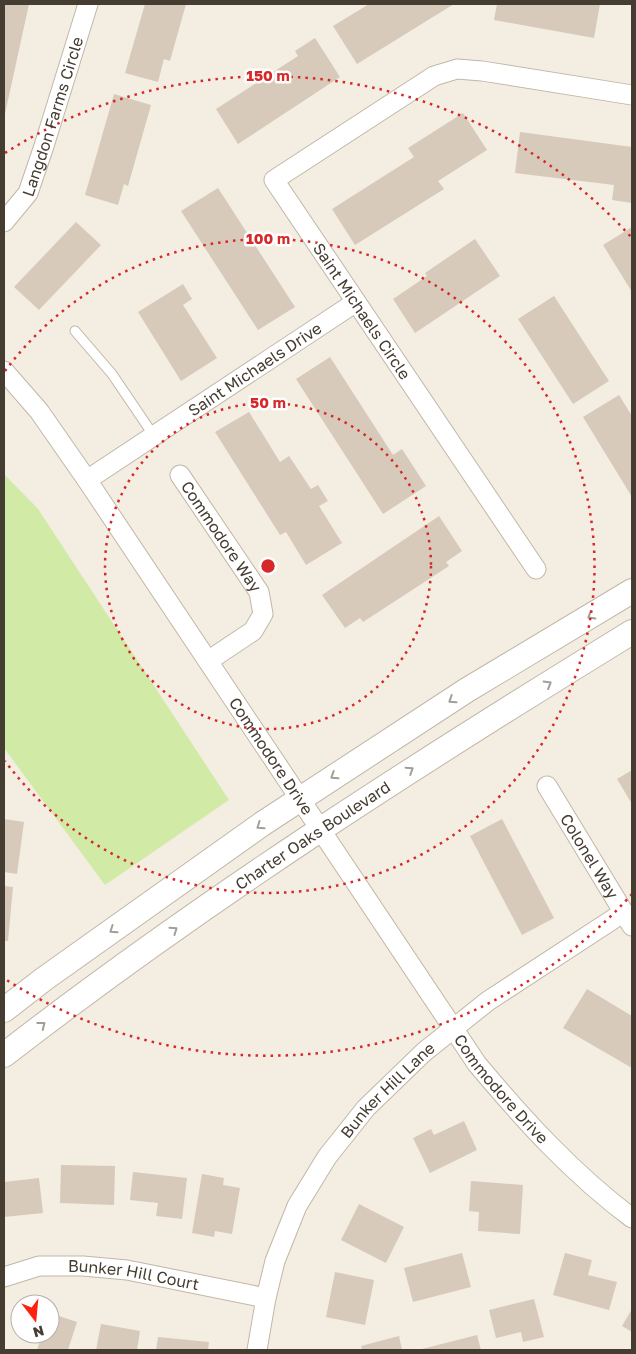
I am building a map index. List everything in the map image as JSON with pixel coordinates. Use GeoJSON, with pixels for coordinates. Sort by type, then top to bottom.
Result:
{"type":"FeatureCollection","features":[{"type":"Feature","properties":{"kind":"street","name":"Langdon Farms Circle"},"geometry":{"type":"LineString","coordinates":[[4,222],[28,193],[88,4]]}},
{"type":"Feature","properties":{"kind":"street","name":"Saint Michaels Circle"},"geometry":{"type":"LineString","coordinates":[[536,568],[274,180],[434,76],[457,70],[482,71],[632,95]]}},
{"type":"Feature","properties":{"kind":"street","name":"Saint Michaels Drive"},"geometry":{"type":"LineString","coordinates":[[86,480],[356,302]]}},
{"type":"Feature","properties":{"kind":"street","name":"Commodore Drive"},"geometry":{"type":"LineString","coordinates":[[4,371],[39,411],[477,1064],[543,1140],[578,1174],[632,1218]]}},
{"type":"Feature","properties":{"kind":"street","name":"Commodore Way"},"geometry":{"type":"LineString","coordinates":[[180,475],[259,592],[263,614],[254,631],[208,661]]}},
{"type":"Feature","properties":{"kind":"street"},"geometry":{"type":"LineString","coordinates":[[4,1010],[300,799],[467,690],[632,591]]}},
{"type":"Feature","properties":{"kind":"street","name":"Charter Oaks Boulevard"},"geometry":{"type":"LineString","coordinates":[[4,1055],[73,1002],[320,829],[478,726],[632,632]]}},
{"type":"Feature","properties":{"kind":"street","name":"Colonel Way"},"geometry":{"type":"LineString","coordinates":[[547,786],[628,919]]}},
{"type":"Feature","properties":{"kind":"street","name":"Bunker Hill Lane"},"geometry":{"type":"LineString","coordinates":[[257,1350],[275,1261],[297,1206],[327,1157],[366,1108],[424,1052],[488,1002],[628,919]]}},
{"type":"Feature","properties":{"kind":"street","name":"Bunker Hill Court"},"geometry":{"type":"LineString","coordinates":[[4,1277],[39,1266],[83,1266],[126,1270],[266,1298]]}},
{"type":"Feature","properties":{"kind":"lane"},"geometry":{"type":"LineString","coordinates":[[74,330],[112,374],[154,436]]}},
{"type":"Feature","properties":{"kind":"green space"},"geometry":{"type":"Polygon","coordinates":[[[4,474],[38,509],[229,800],[105,885],[4,748],[4,474]]]}},
{"type":"Feature","properties":{"kind":"building"},"geometry":{"type":"Polygon","coordinates":[[[4,4],[29,4],[5,114],[4,114],[4,4]]]}},
{"type":"Feature","properties":{"kind":"building"},"geometry":{"type":"Polygon","coordinates":[[[145,4],[186,4],[170,61],[164,59],[158,82],[125,73],[145,4]]]}},
{"type":"Feature","properties":{"kind":"building"},"geometry":{"type":"Polygon","coordinates":[[[369,4],[454,4],[357,64],[333,26],[369,4]]]}},
{"type":"Feature","properties":{"kind":"building"},"geometry":{"type":"Polygon","coordinates":[[[497,4],[600,4],[594,38],[494,20],[497,4]]]}},
{"type":"Feature","properties":{"kind":"building"},"geometry":{"type":"Polygon","coordinates":[[[315,38],[340,77],[238,144],[216,109],[298,56],[295,51],[315,38]]]}},
{"type":"Feature","properties":{"kind":"building"},"geometry":{"type":"Polygon","coordinates":[[[114,94],[151,105],[128,186],[124,184],[118,205],[85,195],[114,94]]]}},
{"type":"Feature","properties":{"kind":"building"},"geometry":{"type":"Polygon","coordinates":[[[463,113],[487,150],[438,181],[444,189],[355,245],[332,209],[414,157],[408,148],[463,113]]]}},
{"type":"Feature","properties":{"kind":"building"},"geometry":{"type":"Polygon","coordinates":[[[520,132],[632,147],[632,203],[612,200],[614,185],[515,173],[520,132]]]}},
{"type":"Feature","properties":{"kind":"building"},"geometry":{"type":"Polygon","coordinates":[[[218,188],[295,307],[258,330],[181,211],[218,188]]]}},
{"type":"Feature","properties":{"kind":"building"},"geometry":{"type":"Polygon","coordinates":[[[76,222],[101,245],[39,310],[14,287],[76,222]]]}},
{"type":"Feature","properties":{"kind":"building"},"geometry":{"type":"Polygon","coordinates":[[[632,227],[632,292],[603,245],[632,227]]]}},
{"type":"Feature","properties":{"kind":"building"},"geometry":{"type":"Polygon","coordinates":[[[475,239],[500,276],[415,333],[393,299],[427,276],[425,273],[475,239]]]}},
{"type":"Feature","properties":{"kind":"building"},"geometry":{"type":"Polygon","coordinates":[[[183,284],[192,299],[183,305],[217,358],[181,381],[138,312],[183,284]]]}},
{"type":"Feature","properties":{"kind":"building"},"geometry":{"type":"Polygon","coordinates":[[[554,296],[609,381],[573,404],[518,319],[554,296]]]}},
{"type":"Feature","properties":{"kind":"building"},"geometry":{"type":"Polygon","coordinates":[[[330,357],[393,455],[402,449],[426,486],[383,514],[296,379],[330,357]]]}},
{"type":"Feature","properties":{"kind":"building"},"geometry":{"type":"Polygon","coordinates":[[[619,395],[632,416],[632,497],[583,417],[619,395]]]}},
{"type":"Feature","properties":{"kind":"building"},"geometry":{"type":"Polygon","coordinates":[[[249,412],[280,462],[289,456],[311,489],[318,485],[328,501],[319,506],[342,543],[306,565],[286,532],[280,535],[215,432],[249,412]]]}},
{"type":"Feature","properties":{"kind":"building"},"geometry":{"type":"Polygon","coordinates":[[[439,516],[462,551],[446,562],[449,566],[363,622],[360,618],[345,628],[322,595],[439,516]]]}},
{"type":"Feature","properties":{"kind":"building"},"geometry":{"type":"Polygon","coordinates":[[[632,770],[632,804],[617,779],[632,770]]]}},
{"type":"Feature","properties":{"kind":"building"},"geometry":{"type":"Polygon","coordinates":[[[4,819],[24,822],[17,874],[4,872],[4,819]]]}},
{"type":"Feature","properties":{"kind":"building"},"geometry":{"type":"Polygon","coordinates":[[[502,819],[554,918],[522,935],[470,836],[502,819]]]}},
{"type":"Feature","properties":{"kind":"building"},"geometry":{"type":"Polygon","coordinates":[[[4,886],[13,887],[8,941],[4,941],[4,886]]]}},
{"type":"Feature","properties":{"kind":"building"},"geometry":{"type":"Polygon","coordinates":[[[587,989],[632,1016],[632,1068],[563,1028],[587,989]]]}},
{"type":"Feature","properties":{"kind":"building"},"geometry":{"type":"Polygon","coordinates":[[[464,1121],[477,1150],[430,1173],[413,1138],[431,1129],[434,1135],[464,1121]]]}},
{"type":"Feature","properties":{"kind":"building"},"geometry":{"type":"Polygon","coordinates":[[[61,1165],[115,1166],[114,1205],[60,1203],[61,1165]]]}},
{"type":"Feature","properties":{"kind":"building"},"geometry":{"type":"Polygon","coordinates":[[[133,1172],[187,1178],[182,1219],[156,1216],[158,1203],[130,1200],[133,1172]]]}},
{"type":"Feature","properties":{"kind":"building"},"geometry":{"type":"Polygon","coordinates":[[[202,1174],[224,1178],[223,1185],[240,1188],[232,1234],[215,1231],[214,1237],[192,1233],[202,1174]]]}},
{"type":"Feature","properties":{"kind":"building"},"geometry":{"type":"Polygon","coordinates":[[[39,1178],[43,1213],[4,1217],[4,1182],[39,1178]]]}},
{"type":"Feature","properties":{"kind":"building"},"geometry":{"type":"Polygon","coordinates":[[[471,1181],[523,1185],[520,1234],[478,1231],[479,1212],[469,1211],[471,1181]]]}},
{"type":"Feature","properties":{"kind":"building"},"geometry":{"type":"Polygon","coordinates":[[[359,1204],[404,1227],[386,1263],[341,1240],[359,1204]]]}},
{"type":"Feature","properties":{"kind":"building"},"geometry":{"type":"Polygon","coordinates":[[[462,1253],[471,1287],[413,1302],[404,1268],[462,1253]]]}},
{"type":"Feature","properties":{"kind":"building"},"geometry":{"type":"Polygon","coordinates":[[[565,1253],[592,1260],[588,1275],[617,1282],[609,1310],[553,1295],[565,1253]]]}},
{"type":"Feature","properties":{"kind":"building"},"geometry":{"type":"Polygon","coordinates":[[[335,1272],[374,1280],[365,1325],[326,1317],[335,1272]]]}},
{"type":"Feature","properties":{"kind":"building"},"geometry":{"type":"Polygon","coordinates":[[[534,1299],[544,1337],[523,1342],[521,1332],[496,1338],[489,1310],[534,1299]]]}},
{"type":"Feature","properties":{"kind":"building"},"geometry":{"type":"Polygon","coordinates":[[[632,1309],[632,1332],[622,1326],[632,1309]]]}},
{"type":"Feature","properties":{"kind":"building"},"geometry":{"type":"Polygon","coordinates":[[[60,1316],[77,1322],[68,1350],[37,1350],[39,1344],[60,1344],[60,1316]]]}},
{"type":"Feature","properties":{"kind":"building"},"geometry":{"type":"Polygon","coordinates":[[[101,1324],[140,1331],[137,1350],[96,1350],[101,1324]]]}},
{"type":"Feature","properties":{"kind":"building"},"geometry":{"type":"Polygon","coordinates":[[[477,1335],[481,1350],[418,1350],[477,1335]]]}},
{"type":"Feature","properties":{"kind":"building"},"geometry":{"type":"Polygon","coordinates":[[[399,1336],[402,1350],[362,1350],[361,1346],[399,1336]]]}},
{"type":"Feature","properties":{"kind":"building"},"geometry":{"type":"Polygon","coordinates":[[[158,1337],[209,1342],[208,1350],[156,1350],[158,1337]]]}}]}
